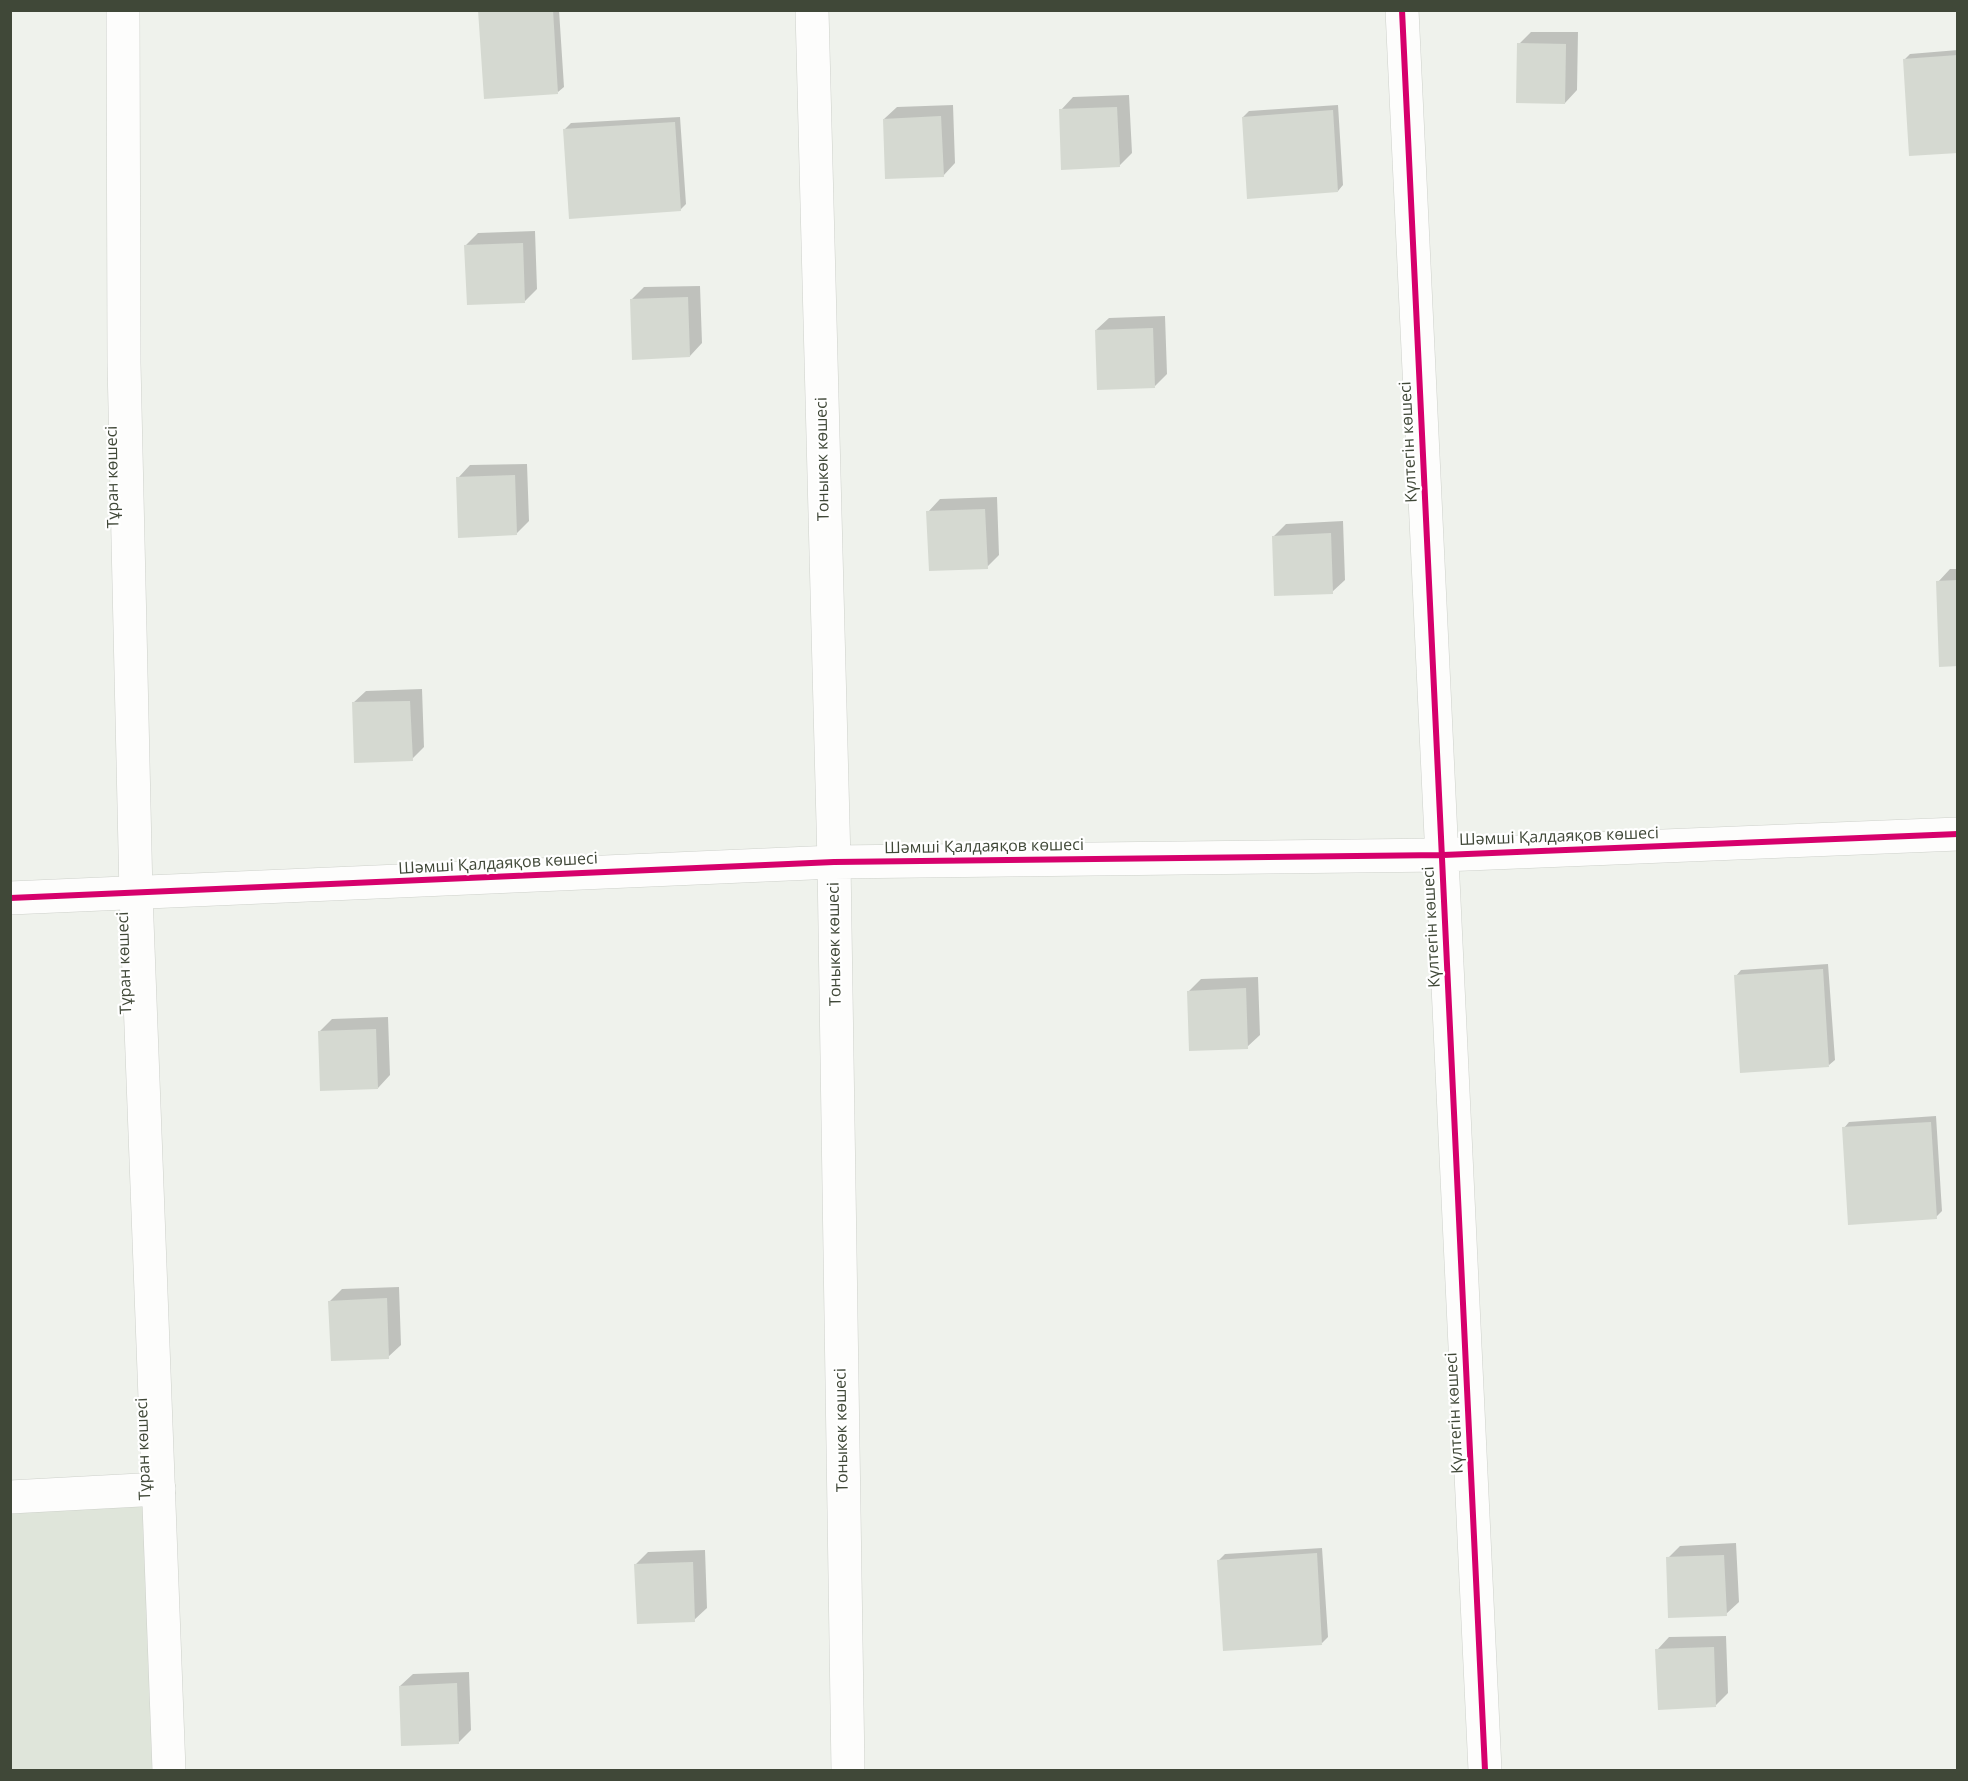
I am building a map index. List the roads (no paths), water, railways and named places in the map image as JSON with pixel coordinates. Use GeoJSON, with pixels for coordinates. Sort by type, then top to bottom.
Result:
{"type":"FeatureCollection","features":[{"type":"Feature","properties":{"kind":"street","name":"Тұран көшесі"},"geometry":{"type":"LineString","coordinates":[[123,10],[125,375],[136,894],[169,1770]]}},
{"type":"Feature","properties":{"kind":"street","name":"Тоныкөк көшесі"},"geometry":{"type":"LineString","coordinates":[[812,10],[834,862],[848,1770]]}},
{"type":"Feature","properties":{"kind":"street","name":"Күлтегін көшесі"},"geometry":{"type":"LineString","coordinates":[[1402,10],[1485,1770]]}},
{"type":"Feature","properties":{"kind":"street","name":"Шәмші Қалдаяқов көшесі"},"geometry":{"type":"LineString","coordinates":[[10,898],[834,862],[1443,855],[1958,834]]}},
{"type":"Feature","properties":{"kind":"street"},"geometry":{"type":"LineString","coordinates":[[10,1497],[159,1490]]}}]}
